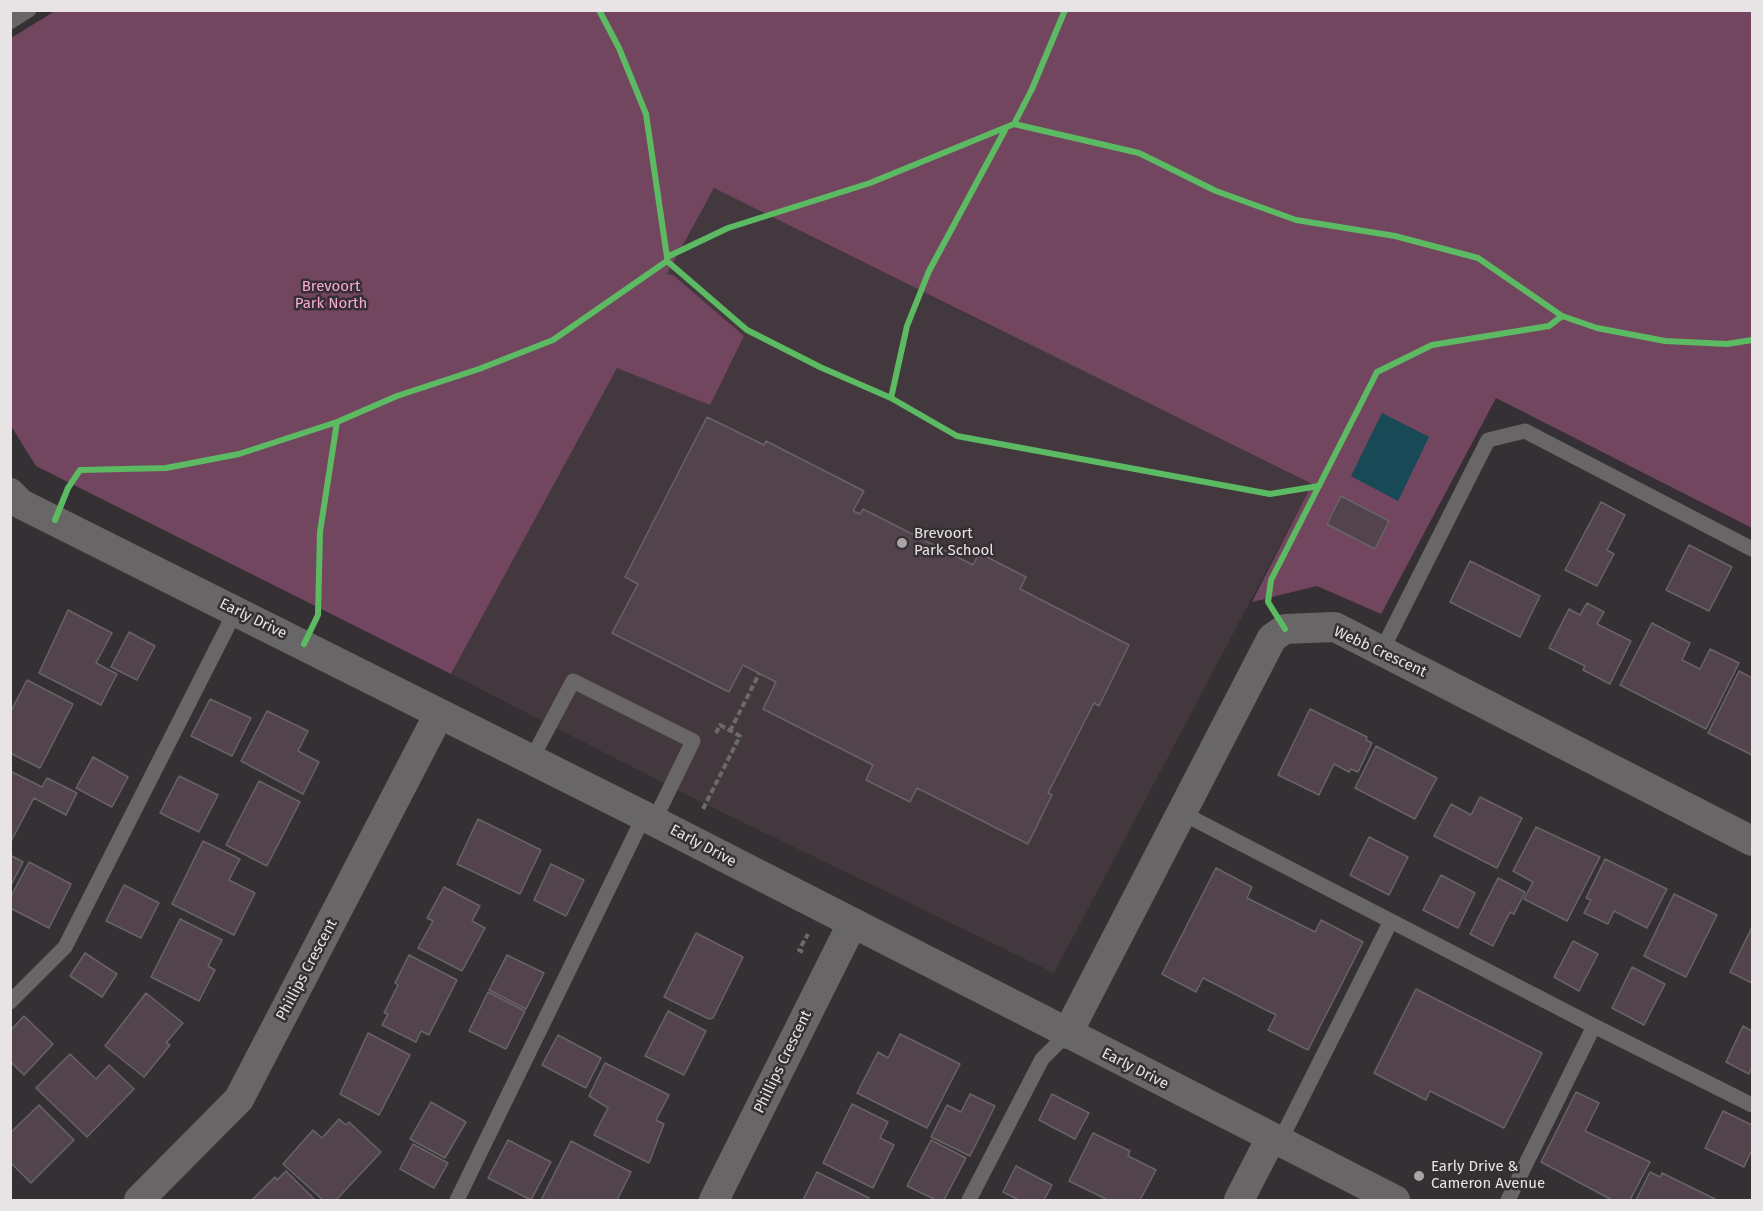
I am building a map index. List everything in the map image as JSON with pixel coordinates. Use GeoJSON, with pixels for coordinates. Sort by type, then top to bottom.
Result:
{"type":"FeatureCollection","features":[{"type":"Feature","properties":{"kind":"street","name":"Early Drive"},"geometry":{"type":"LineString","coordinates":[[14,508],[236,610],[649,819],[1275,1141],[1395,1200]]}},
{"type":"Feature","properties":{"kind":"street","name":"Webb Crescent"},"geometry":{"type":"LineString","coordinates":[[1067,1034],[1272,638],[1285,629],[1335,627],[1752,841]]}},
{"type":"Feature","properties":{"kind":"street","name":"Phillips Crescent"},"geometry":{"type":"LineString","coordinates":[[139,1200],[239,1099],[440,714]]}},
{"type":"Feature","properties":{"kind":"street","name":"Phillips Crescent"},"geometry":{"type":"LineString","coordinates":[[714,1200],[852,924]]}},
{"type":"Feature","properties":{"kind":"street"},"geometry":{"type":"LineString","coordinates":[[1239,1200],[1275,1141]]}},
{"type":"Feature","properties":{"kind":"lane"},"geometry":{"type":"LineString","coordinates":[[10,22],[29,10]]}},
{"type":"Feature","properties":{"kind":"lane"},"geometry":{"type":"LineString","coordinates":[[1382,650],[1488,440],[1525,431],[1752,549]]}},
{"type":"Feature","properties":{"kind":"lane"},"geometry":{"type":"LineString","coordinates":[[10,1002],[65,947],[236,610]]}},
{"type":"Feature","properties":{"kind":"lane"},"geometry":{"type":"LineString","coordinates":[[457,1200],[649,819],[693,741],[573,681],[531,760]]}},
{"type":"Feature","properties":{"kind":"lane"},"geometry":{"type":"LineString","coordinates":[[1182,813],[1752,1105]]}},
{"type":"Feature","properties":{"kind":"lane"},"geometry":{"type":"LineString","coordinates":[[1275,1141],[1391,921]]}},
{"type":"Feature","properties":{"kind":"lane"},"geometry":{"type":"LineString","coordinates":[[1508,1200],[1594,1026]]}},
{"type":"Feature","properties":{"kind":"lane"},"geometry":{"type":"LineString","coordinates":[[969,1200],[1042,1059],[1067,1034]]}},
{"type":"Feature","properties":{"kind":"path"},"geometry":{"type":"LineString","coordinates":[[730,731],[759,674]]}},
{"type":"Feature","properties":{"kind":"shaded area","name":"Brevoort Park School"},"geometry":{"type":"Polygon","coordinates":[[[714,187],[1312,484],[1054,973],[697,800],[451,674],[714,187]]]}},
{"type":"Feature","properties":{"kind":"green space","name":"Brevoort Park North"},"geometry":{"type":"Polygon","coordinates":[[[55,11],[1752,11],[1752,528],[1496,398],[1381,614],[1317,586],[1252,602],[1312,484],[714,188],[667,274],[673,275],[744,336],[710,405],[617,368],[451,674],[36,466],[11,426],[11,38],[55,11]]]}},
{"type":"Feature","properties":{"kind":"water"},"geometry":{"type":"Polygon","coordinates":[[[1382,413],[1429,437],[1398,501],[1351,476],[1382,413]]]}},
{"type":"Feature","properties":{"kind":"building"},"geometry":{"type":"Polygon","coordinates":[[[707,417],[764,445],[766,441],[864,491],[853,511],[860,514],[863,509],[973,565],[979,553],[1026,577],[1020,589],[1129,645],[1099,706],[1094,703],[1048,793],[1052,795],[1028,844],[917,788],[910,802],[866,780],[873,765],[763,709],[776,682],[743,665],[729,692],[612,633],[638,584],[625,577],[707,417]]]}},
{"type":"Feature","properties":{"kind":"building"},"geometry":{"type":"Polygon","coordinates":[[[1341,496],[1389,521],[1375,549],[1327,524],[1341,496]]]}},
{"type":"Feature","properties":{"kind":"building"},"geometry":{"type":"Polygon","coordinates":[[[1601,502],[1625,515],[1607,550],[1614,554],[1597,586],[1565,570],[1601,502]]]}},
{"type":"Feature","properties":{"kind":"building"},"geometry":{"type":"Polygon","coordinates":[[[1689,545],[1732,567],[1709,611],[1666,590],[1689,545]]]}},
{"type":"Feature","properties":{"kind":"building"},"geometry":{"type":"Polygon","coordinates":[[[1470,561],[1540,596],[1520,637],[1450,602],[1470,561]]]}},
{"type":"Feature","properties":{"kind":"building"},"geometry":{"type":"Polygon","coordinates":[[[1587,603],[1604,612],[1597,624],[1631,641],[1610,684],[1583,670],[1585,666],[1549,648],[1569,609],[1580,615],[1587,603]]]}},
{"type":"Feature","properties":{"kind":"building"},"geometry":{"type":"Polygon","coordinates":[[[68,610],[112,633],[96,663],[117,674],[101,705],[39,673],[68,610]]]}},
{"type":"Feature","properties":{"kind":"building"},"geometry":{"type":"Polygon","coordinates":[[[1652,623],[1690,643],[1682,660],[1700,669],[1710,649],[1739,663],[1706,729],[1620,685],[1652,623]]]}},
{"type":"Feature","properties":{"kind":"building"},"geometry":{"type":"Polygon","coordinates":[[[129,632],[155,646],[137,680],[111,667],[129,632]]]}},
{"type":"Feature","properties":{"kind":"building"},"geometry":{"type":"Polygon","coordinates":[[[1739,671],[1752,678],[1752,755],[1708,733],[1739,671]]]}},
{"type":"Feature","properties":{"kind":"building"},"geometry":{"type":"Polygon","coordinates":[[[27,680],[73,704],[40,768],[10,753],[10,713],[27,680]]]}},
{"type":"Feature","properties":{"kind":"building"},"geometry":{"type":"Polygon","coordinates":[[[210,699],[251,718],[232,756],[191,736],[210,699]]]}},
{"type":"Feature","properties":{"kind":"building"},"geometry":{"type":"Polygon","coordinates":[[[1310,709],[1367,737],[1366,740],[1372,743],[1358,772],[1351,769],[1349,772],[1334,764],[1319,795],[1278,775],[1310,709]]]}},
{"type":"Feature","properties":{"kind":"building"},"geometry":{"type":"Polygon","coordinates":[[[267,711],[308,731],[298,751],[319,762],[303,794],[241,761],[267,711]]]}},
{"type":"Feature","properties":{"kind":"building"},"geometry":{"type":"Polygon","coordinates":[[[1376,746],[1437,778],[1415,819],[1355,788],[1376,746]]]}},
{"type":"Feature","properties":{"kind":"building"},"geometry":{"type":"Polygon","coordinates":[[[93,757],[128,777],[112,807],[76,788],[93,757]]]}},
{"type":"Feature","properties":{"kind":"building"},"geometry":{"type":"Polygon","coordinates":[[[10,771],[42,787],[47,778],[77,793],[66,815],[34,798],[10,843],[10,771]]]}},
{"type":"Feature","properties":{"kind":"building"},"geometry":{"type":"Polygon","coordinates":[[[179,776],[218,795],[199,832],[160,813],[179,776]]]}},
{"type":"Feature","properties":{"kind":"building"},"geometry":{"type":"Polygon","coordinates":[[[259,781],[300,802],[267,866],[226,845],[259,781]]]}},
{"type":"Feature","properties":{"kind":"building"},"geometry":{"type":"Polygon","coordinates":[[[1480,797],[1522,818],[1497,868],[1434,836],[1451,804],[1471,815],[1480,797]]]}},
{"type":"Feature","properties":{"kind":"building"},"geometry":{"type":"Polygon","coordinates":[[[478,819],[541,850],[520,894],[457,864],[478,819]]]}},
{"type":"Feature","properties":{"kind":"building"},"geometry":{"type":"Polygon","coordinates":[[[1536,827],[1600,857],[1567,921],[1524,899],[1533,882],[1513,871],[1536,827]]]}},
{"type":"Feature","properties":{"kind":"building"},"geometry":{"type":"Polygon","coordinates":[[[1369,837],[1408,857],[1389,895],[1350,875],[1369,837]]]}},
{"type":"Feature","properties":{"kind":"building"},"geometry":{"type":"Polygon","coordinates":[[[203,841],[240,859],[229,880],[255,893],[234,935],[172,904],[203,841]]]}},
{"type":"Feature","properties":{"kind":"building"},"geometry":{"type":"Polygon","coordinates":[[[10,855],[23,862],[10,887],[10,855]]]}},
{"type":"Feature","properties":{"kind":"building"},"geometry":{"type":"Polygon","coordinates":[[[1605,859],[1667,889],[1647,928],[1614,911],[1608,924],[1584,913],[1591,900],[1586,898],[1605,859]]]}},
{"type":"Feature","properties":{"kind":"building"},"geometry":{"type":"Polygon","coordinates":[[[29,862],[71,884],[49,928],[10,908],[10,898],[29,862]]]}},
{"type":"Feature","properties":{"kind":"building"},"geometry":{"type":"Polygon","coordinates":[[[551,864],[584,880],[566,916],[534,900],[551,864]]]}},
{"type":"Feature","properties":{"kind":"building"},"geometry":{"type":"Polygon","coordinates":[[[1216,868],[1252,887],[1247,898],[1315,932],[1321,920],[1363,942],[1308,1050],[1268,1030],[1276,1015],[1203,978],[1196,992],[1162,974],[1216,868]]]}},
{"type":"Feature","properties":{"kind":"building"},"geometry":{"type":"Polygon","coordinates":[[[1441,875],[1475,893],[1458,928],[1423,910],[1441,875]]]}},
{"type":"Feature","properties":{"kind":"building"},"geometry":{"type":"Polygon","coordinates":[[[1498,878],[1525,892],[1514,914],[1510,912],[1493,946],[1470,934],[1498,878]]]}},
{"type":"Feature","properties":{"kind":"building"},"geometry":{"type":"Polygon","coordinates":[[[124,885],[159,903],[141,938],[106,921],[124,885]]]}},
{"type":"Feature","properties":{"kind":"building"},"geometry":{"type":"Polygon","coordinates":[[[444,887],[480,906],[472,921],[485,928],[462,971],[418,948],[433,921],[427,918],[444,887]]]}},
{"type":"Feature","properties":{"kind":"building"},"geometry":{"type":"Polygon","coordinates":[[[1674,894],[1717,915],[1686,977],[1644,956],[1674,894]]]}},
{"type":"Feature","properties":{"kind":"building"},"geometry":{"type":"Polygon","coordinates":[[[180,919],[222,940],[208,966],[215,970],[199,1001],[151,977],[180,919]]]}},
{"type":"Feature","properties":{"kind":"building"},"geometry":{"type":"Polygon","coordinates":[[[1752,927],[1752,983],[1730,972],[1752,927]]]}},
{"type":"Feature","properties":{"kind":"building"},"geometry":{"type":"Polygon","coordinates":[[[696,933],[743,957],[713,1018],[709,1019],[664,997],[696,933]]]}},
{"type":"Feature","properties":{"kind":"building"},"geometry":{"type":"Polygon","coordinates":[[[1573,941],[1598,954],[1579,991],[1554,977],[1573,941]]]}},
{"type":"Feature","properties":{"kind":"building"},"geometry":{"type":"Polygon","coordinates":[[[85,953],[117,974],[102,997],[70,976],[85,953]]]}},
{"type":"Feature","properties":{"kind":"building"},"geometry":{"type":"Polygon","coordinates":[[[409,955],[457,980],[429,1035],[421,1031],[416,1042],[382,1025],[388,1014],[384,1013],[398,985],[395,983],[409,955]]]}},
{"type":"Feature","properties":{"kind":"building"},"geometry":{"type":"Polygon","coordinates":[[[507,955],[544,973],[526,1009],[489,990],[507,955]]]}},
{"type":"Feature","properties":{"kind":"building"},"geometry":{"type":"Polygon","coordinates":[[[1632,967],[1665,984],[1644,1025],[1612,1008],[1632,967]]]}},
{"type":"Feature","properties":{"kind":"building"},"geometry":{"type":"Polygon","coordinates":[[[1416,989],[1542,1053],[1504,1128],[1430,1091],[1426,1100],[1374,1073],[1416,989]]]}},
{"type":"Feature","properties":{"kind":"building"},"geometry":{"type":"Polygon","coordinates":[[[488,992],[525,1011],[506,1049],[469,1031],[488,992]]]}},
{"type":"Feature","properties":{"kind":"building"},"geometry":{"type":"Polygon","coordinates":[[[146,993],[183,1023],[166,1043],[170,1045],[144,1077],[105,1046],[146,993]]]}},
{"type":"Feature","properties":{"kind":"building"},"geometry":{"type":"Polygon","coordinates":[[[668,1011],[706,1031],[684,1075],[645,1056],[668,1011]]]}},
{"type":"Feature","properties":{"kind":"building"},"geometry":{"type":"Polygon","coordinates":[[[24,1016],[53,1044],[24,1075],[10,1061],[10,1031],[24,1016]]]}},
{"type":"Feature","properties":{"kind":"building"},"geometry":{"type":"Polygon","coordinates":[[[1743,1026],[1752,1031],[1752,1067],[1749,1074],[1726,1062],[1743,1026]]]}},
{"type":"Feature","properties":{"kind":"building"},"geometry":{"type":"Polygon","coordinates":[[[368,1033],[410,1055],[379,1115],[340,1094],[368,1033]]]}},
{"type":"Feature","properties":{"kind":"building"},"geometry":{"type":"Polygon","coordinates":[[[900,1034],[960,1064],[927,1128],[857,1093],[878,1052],[888,1058],[900,1034]]]}},
{"type":"Feature","properties":{"kind":"building"},"geometry":{"type":"Polygon","coordinates":[[[558,1035],[601,1058],[586,1088],[542,1065],[558,1035]]]}},
{"type":"Feature","properties":{"kind":"building"},"geometry":{"type":"Polygon","coordinates":[[[70,1054],[96,1079],[109,1065],[134,1089],[87,1137],[36,1088],[70,1054]]]}},
{"type":"Feature","properties":{"kind":"building"},"geometry":{"type":"Polygon","coordinates":[[[605,1063],[669,1095],[656,1120],[664,1124],[649,1163],[594,1135],[608,1108],[589,1096],[605,1063]]]}},
{"type":"Feature","properties":{"kind":"building"},"geometry":{"type":"Polygon","coordinates":[[[1576,1092],[1599,1103],[1585,1131],[1650,1162],[1630,1200],[1612,1200],[1541,1162],[1576,1092]]]}},
{"type":"Feature","properties":{"kind":"building"},"geometry":{"type":"Polygon","coordinates":[[[970,1094],[995,1106],[970,1156],[931,1137],[947,1105],[961,1112],[970,1094]]]}},
{"type":"Feature","properties":{"kind":"building"},"geometry":{"type":"Polygon","coordinates":[[[1052,1094],[1089,1113],[1075,1139],[1039,1120],[1052,1094]]]}},
{"type":"Feature","properties":{"kind":"building"},"geometry":{"type":"Polygon","coordinates":[[[431,1102],[466,1122],[445,1158],[410,1139],[431,1102]]]}},
{"type":"Feature","properties":{"kind":"building"},"geometry":{"type":"Polygon","coordinates":[[[852,1104],[888,1122],[880,1138],[894,1145],[873,1188],[823,1163],[852,1104]]]}},
{"type":"Feature","properties":{"kind":"building"},"geometry":{"type":"Polygon","coordinates":[[[39,1105],[74,1140],[31,1183],[10,1162],[10,1133],[39,1105]]]}},
{"type":"Feature","properties":{"kind":"building"},"geometry":{"type":"Polygon","coordinates":[[[1723,1111],[1752,1125],[1752,1150],[1744,1167],[1705,1148],[1723,1111]]]}},
{"type":"Feature","properties":{"kind":"building"},"geometry":{"type":"Polygon","coordinates":[[[339,1119],[346,1125],[349,1122],[381,1152],[336,1200],[323,1200],[283,1164],[313,1130],[322,1138],[339,1119]]]}},
{"type":"Feature","properties":{"kind":"building"},"geometry":{"type":"Polygon","coordinates":[[[1093,1133],[1130,1151],[1128,1156],[1156,1170],[1140,1200],[1108,1200],[1069,1181],[1093,1133]]]}},
{"type":"Feature","properties":{"kind":"building"},"geometry":{"type":"Polygon","coordinates":[[[508,1140],[551,1162],[531,1200],[488,1178],[508,1140]]]}},
{"type":"Feature","properties":{"kind":"building"},"geometry":{"type":"Polygon","coordinates":[[[931,1140],[966,1158],[944,1200],[936,1200],[907,1186],[931,1140]]]}},
{"type":"Feature","properties":{"kind":"building"},"geometry":{"type":"Polygon","coordinates":[[[571,1141],[631,1172],[617,1200],[541,1200],[571,1141]]]}},
{"type":"Feature","properties":{"kind":"building"},"geometry":{"type":"Polygon","coordinates":[[[413,1144],[448,1163],[434,1188],[400,1169],[413,1144]]]}},
{"type":"Feature","properties":{"kind":"building"},"geometry":{"type":"Polygon","coordinates":[[[1016,1166],[1052,1185],[1044,1200],[1019,1200],[1003,1192],[1016,1166]]]}},
{"type":"Feature","properties":{"kind":"building"},"geometry":{"type":"Polygon","coordinates":[[[286,1171],[315,1200],[252,1200],[275,1177],[277,1180],[286,1171]]]}},
{"type":"Feature","properties":{"kind":"building"},"geometry":{"type":"Polygon","coordinates":[[[817,1172],[869,1198],[867,1200],[803,1200],[817,1172]]]}},
{"type":"Feature","properties":{"kind":"building"},"geometry":{"type":"Polygon","coordinates":[[[1650,1172],[1660,1177],[1662,1173],[1717,1200],[1636,1200],[1650,1172]]]}},
{"type":"Feature","properties":{"kind":"cycle path"},"geometry":{"type":"LineString","coordinates":[[599,10],[619,48],[646,114],[667,257]]}},
{"type":"Feature","properties":{"kind":"cycle path"},"geometry":{"type":"LineString","coordinates":[[1014,124],[1032,89],[1065,10]]}},
{"type":"Feature","properties":{"kind":"cycle path"},"geometry":{"type":"LineString","coordinates":[[55,520],[68,488],[80,470],[166,468],[239,454],[337,422],[397,396],[479,369],[553,340],[667,261],[667,257],[728,228],[870,183],[1014,124],[1139,153],[1216,191],[1296,220],[1395,236],[1478,258],[1562,316],[1597,328],[1665,341],[1727,344],[1752,340]]}},
{"type":"Feature","properties":{"kind":"cycle path"},"geometry":{"type":"LineString","coordinates":[[891,398],[907,326],[929,271],[1005,130]]}},
{"type":"Feature","properties":{"kind":"cycle path"},"geometry":{"type":"LineString","coordinates":[[667,261],[747,330],[820,367],[891,398],[957,436],[1270,494],[1319,486]]}},
{"type":"Feature","properties":{"kind":"cycle path"},"geometry":{"type":"LineString","coordinates":[[1285,629],[1268,602],[1271,580],[1377,372],[1432,345],[1549,326],[1562,316]]}},
{"type":"Feature","properties":{"kind":"cycle path"},"geometry":{"type":"LineString","coordinates":[[304,644],[318,615],[320,532],[337,422]]}},
{"type":"Feature","properties":{"kind":"place","name":"Brevoort Park School"},"geometry":{"type":"Point","coordinates":[902,543]}},
{"type":"Feature","properties":{"kind":"place","name":"Early Drive & Cameron Avenue"},"geometry":{"type":"Point","coordinates":[1419,1176]}}]}
